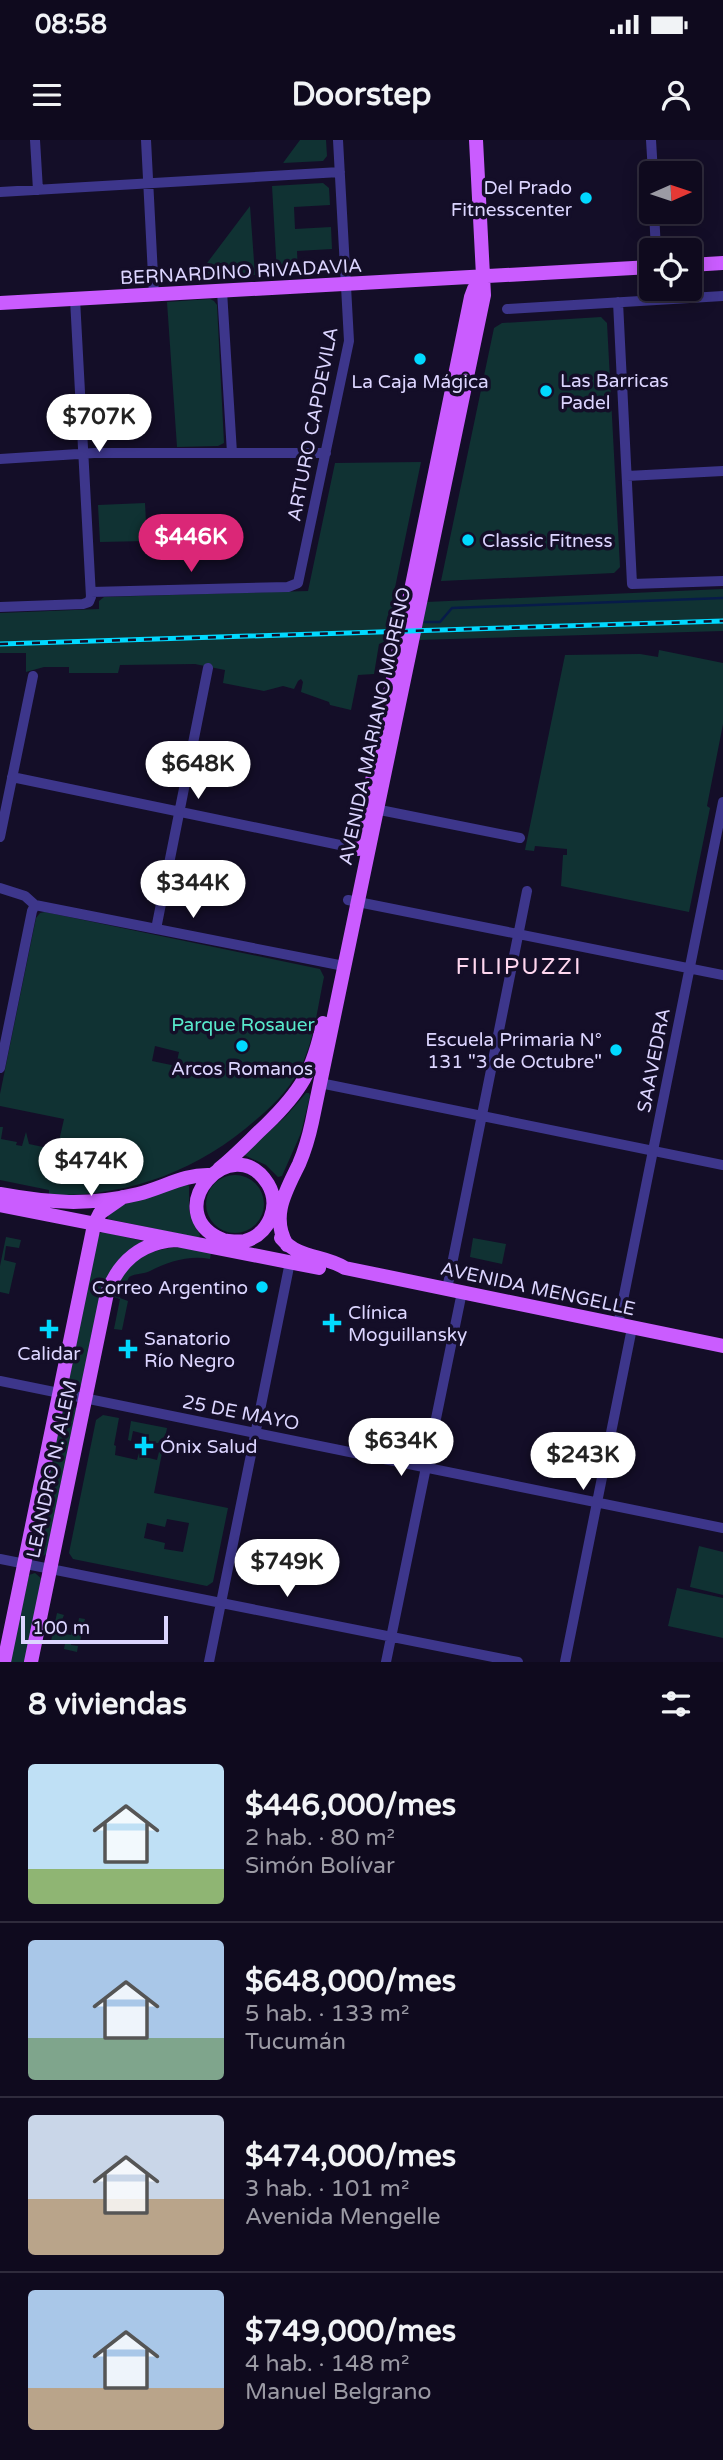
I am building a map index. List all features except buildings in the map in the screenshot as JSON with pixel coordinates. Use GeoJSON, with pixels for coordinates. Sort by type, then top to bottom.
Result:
{"type":"FeatureCollection","features":[{"type":"Feature","properties":{"kind":"main road","name":"AVENIDA MARIANO MORENO"},"geometry":{"type":"LineString","coordinates":[[287,1245],[281,1232],[282,1198],[309,1137],[340,965],[472,294],[484,276],[477,140]]}},
{"type":"Feature","properties":{"kind":"main road"},"geometry":{"type":"LineString","coordinates":[[702,264],[723,263]]}},
{"type":"Feature","properties":{"kind":"main road","name":"BERNARDINO RIVADAVIA"},"geometry":{"type":"LineString","coordinates":[[0,303],[639,268]]}},
{"type":"Feature","properties":{"kind":"main road","name":"AVENIDA MARIANO MORENO"},"geometry":{"type":"LineString","coordinates":[[353,901],[359,849],[372,808]]}},
{"type":"Feature","properties":{"kind":"main road","name":"AVENIDA MARIANO MORENO"},"geometry":{"type":"LineString","coordinates":[[215,1172],[246,1147],[293,1097],[317,1049],[340,965]]}},
{"type":"Feature","properties":{"kind":"main road","name":"AVENIDA MARIANO MORENO"},"geometry":{"type":"LineString","coordinates":[[187,1176],[218,1159],[264,1127]]}},
{"type":"Feature","properties":{"kind":"main road"},"geometry":{"type":"LineString","coordinates":[[0,1194],[61,1203],[123,1197],[155,1189],[187,1176],[238,1166],[256,1172],[269,1186],[278,1235],[287,1245]]}},
{"type":"Feature","properties":{"kind":"main road"},"geometry":{"type":"LineString","coordinates":[[215,1172],[200,1190],[197,1208],[204,1226],[213,1235],[227,1241]]}},
{"type":"Feature","properties":{"kind":"main road","name":"AVENIDA MARIANO MORENO"},"geometry":{"type":"LineString","coordinates":[[273,1210],[279,1192],[289,1180]]}},
{"type":"Feature","properties":{"kind":"main road"},"geometry":{"type":"LineString","coordinates":[[94,1225],[100,1213],[123,1197]]}},
{"type":"Feature","properties":{"kind":"main road","name":"AVENIDA MENGELLE"},"geometry":{"type":"LineString","coordinates":[[0,1205],[332,1270],[345,1268]]}},
{"type":"Feature","properties":{"kind":"main road"},"geometry":{"type":"LineString","coordinates":[[192,1243],[246,1241],[260,1233],[273,1210]]}},
{"type":"Feature","properties":{"kind":"main road","name":"LEANDRO N. ALEM"},"geometry":{"type":"LineString","coordinates":[[4,1662],[94,1225]]}},
{"type":"Feature","properties":{"kind":"main road","name":"LEANDRO N. ALEM"},"geometry":{"type":"LineString","coordinates":[[31,1662],[105,1301],[114,1277],[129,1258],[141,1249],[159,1242],[176,1240]]}},
{"type":"Feature","properties":{"kind":"main road","name":"AVENIDA MENGELLE"},"geometry":{"type":"LineString","coordinates":[[227,1241],[261,1256]]}},
{"type":"Feature","properties":{"kind":"main road","name":"AVENIDA MENGELLE"},"geometry":{"type":"LineString","coordinates":[[287,1245],[300,1254],[333,1261],[345,1268],[723,1346]]}},
{"type":"Feature","properties":{"kind":"street"},"geometry":{"type":"LineString","coordinates":[[35,140],[37,190]]}},
{"type":"Feature","properties":{"kind":"street"},"geometry":{"type":"LineString","coordinates":[[146,140],[154,295]]}},
{"type":"Feature","properties":{"kind":"street","name":"ARTURO CAPDEVILA"},"geometry":{"type":"LineString","coordinates":[[90,597],[295,586],[300,579],[348,346],[338,140]]}},
{"type":"Feature","properties":{"kind":"street"},"geometry":{"type":"LineString","coordinates":[[651,140],[652,161]]}},
{"type":"Feature","properties":{"kind":"street"},"geometry":{"type":"LineString","coordinates":[[0,192],[340,172]]}},
{"type":"Feature","properties":{"kind":"street"},"geometry":{"type":"LineString","coordinates":[[222,291],[232,453]]}},
{"type":"Feature","properties":{"kind":"street"},"geometry":{"type":"LineString","coordinates":[[507,309],[723,296]]}},
{"type":"Feature","properties":{"kind":"street"},"geometry":{"type":"LineString","coordinates":[[0,607],[81,605],[90,597],[75,299]]}},
{"type":"Feature","properties":{"kind":"street"},"geometry":{"type":"LineString","coordinates":[[618,302],[632,584],[723,581]]}},
{"type":"Feature","properties":{"kind":"street"},"geometry":{"type":"LineString","coordinates":[[0,459],[84,454],[326,453]]}},
{"type":"Feature","properties":{"kind":"street"},"geometry":{"type":"LineString","coordinates":[[626,476],[723,471]]}},
{"type":"Feature","properties":{"kind":"street"},"geometry":{"type":"LineString","coordinates":[[156,929],[208,668]]}},
{"type":"Feature","properties":{"kind":"street"},"geometry":{"type":"LineString","coordinates":[[0,837],[33,676]]}},
{"type":"Feature","properties":{"kind":"street"},"geometry":{"type":"LineString","coordinates":[[12,777],[359,849]]}},
{"type":"Feature","properties":{"kind":"street","name":"SAAVEDRA"},"geometry":{"type":"LineString","coordinates":[[565,1662],[597,1502],[653,1151],[723,805]]}},
{"type":"Feature","properties":{"kind":"street"},"geometry":{"type":"LineString","coordinates":[[372,808],[520,838]]}},
{"type":"Feature","properties":{"kind":"street"},"geometry":{"type":"LineString","coordinates":[[0,888],[25,895],[35,905],[340,965]]}},
{"type":"Feature","properties":{"kind":"street"},"geometry":{"type":"LineString","coordinates":[[447,1289],[527,891]]}},
{"type":"Feature","properties":{"kind":"street"},"geometry":{"type":"LineString","coordinates":[[353,901],[723,975]]}},
{"type":"Feature","properties":{"kind":"street"},"geometry":{"type":"LineString","coordinates":[[0,1068],[35,905]]}},
{"type":"Feature","properties":{"kind":"street"},"geometry":{"type":"LineString","coordinates":[[320,1083],[723,1165]]}},
{"type":"Feature","properties":{"kind":"street"},"geometry":{"type":"LineString","coordinates":[[209,1662],[290,1262]]}},
{"type":"Feature","properties":{"kind":"street"},"geometry":{"type":"LineString","coordinates":[[386,1662],[462,1292]]}},
{"type":"Feature","properties":{"kind":"street","name":"25 DE MAYO"},"geometry":{"type":"LineString","coordinates":[[0,1381],[723,1528]]}},
{"type":"Feature","properties":{"kind":"street"},"geometry":{"type":"LineString","coordinates":[[0,1559],[518,1662]]}},
{"type":"Feature","properties":{"kind":"green space"},"geometry":{"type":"Polygon","coordinates":[[[300,140],[326,140],[327,156],[323,161],[283,163],[300,140]]]}},
{"type":"Feature","properties":{"kind":"green space"},"geometry":{"type":"Polygon","coordinates":[[[323,183],[329,188],[330,205],[294,207],[295,229],[331,227],[332,249],[297,251],[298,273],[277,274],[272,186],[323,183]]]}},
{"type":"Feature","properties":{"kind":"green space"},"geometry":{"type":"Polygon","coordinates":[[[250,206],[255,275],[195,279],[250,206]]]}},
{"type":"Feature","properties":{"kind":"green space"},"geometry":{"type":"Polygon","coordinates":[[[210,299],[217,305],[224,443],[218,446],[177,447],[167,302],[210,299]]]}},
{"type":"Feature","properties":{"kind":"green space","name":"Las Barricas Padel"},"geometry":{"type":"Polygon","coordinates":[[[601,317],[607,323],[620,567],[614,573],[441,581],[494,328],[502,323],[601,317]]]}},
{"type":"Feature","properties":{"kind":"green space"},"geometry":{"type":"Polygon","coordinates":[[[421,462],[391,607],[402,607],[395,637],[379,644],[374,674],[358,675],[351,710],[330,705],[329,702],[301,692],[301,679],[294,689],[283,686],[264,691],[223,683],[225,670],[195,664],[120,665],[118,673],[69,673],[69,667],[44,667],[26,672],[26,653],[0,653],[0,613],[99,609],[99,601],[104,597],[308,591],[335,463],[421,462]]]}},
{"type":"Feature","properties":{"kind":"green space"},"geometry":{"type":"Polygon","coordinates":[[[145,503],[147,541],[100,542],[98,505],[145,503]]]}},
{"type":"Feature","properties":{"kind":"green space"},"geometry":{"type":"Polygon","coordinates":[[[723,589],[723,631],[418,640],[426,602],[723,589]]]}},
{"type":"Feature","properties":{"kind":"green space"},"geometry":{"type":"Polygon","coordinates":[[[659,650],[723,663],[723,724],[707,806],[710,808],[689,912],[561,886],[563,855],[567,855],[567,849],[535,846],[534,851],[525,850],[565,655],[640,654],[658,657],[659,650]]]}},
{"type":"Feature","properties":{"kind":"green space","name":"Parque Rosauer"},"geometry":{"type":"Polygon","coordinates":[[[40,913],[320,969],[324,977],[314,1030],[295,1077],[272,1106],[235,1137],[212,1153],[161,1177],[107,1191],[49,1195],[49,1190],[0,1180],[0,1127],[3,1127],[1,1139],[17,1142],[16,1145],[22,1146],[26,1132],[29,1144],[57,1150],[64,1119],[0,1106],[0,1094],[36,918],[40,913]],[[155,1046],[152,1061],[176,1066],[179,1052],[155,1046]]]}},
{"type":"Feature","properties":{"kind":"green space"},"geometry":{"type":"Polygon","coordinates":[[[306,1093],[310,1096],[301,1133],[282,1176],[278,1177],[266,1165],[244,1155],[286,1116],[306,1093]]]}},
{"type":"Feature","properties":{"kind":"green space"},"geometry":{"type":"Polygon","coordinates":[[[229,1175],[241,1175],[256,1183],[264,1198],[264,1210],[256,1225],[241,1233],[229,1233],[214,1225],[206,1210],[206,1198],[214,1183],[229,1175]]]}},
{"type":"Feature","properties":{"kind":"green space"},"geometry":{"type":"Polygon","coordinates":[[[187,1184],[189,1211],[199,1238],[108,1219],[113,1208],[187,1184]]]}},
{"type":"Feature","properties":{"kind":"green space"},"geometry":{"type":"Polygon","coordinates":[[[103,1232],[143,1241],[127,1253],[82,1385],[76,1387],[69,1381],[98,1234],[103,1232]]]}},
{"type":"Feature","properties":{"kind":"green space"},"geometry":{"type":"Polygon","coordinates":[[[6,1237],[21,1240],[19,1248],[6,1246],[4,1260],[16,1263],[9,1294],[0,1292],[0,1266],[6,1237]]]}},
{"type":"Feature","properties":{"kind":"green space"},"geometry":{"type":"Polygon","coordinates":[[[473,1238],[506,1244],[502,1264],[470,1257],[473,1238]]]}},
{"type":"Feature","properties":{"kind":"green space"},"geometry":{"type":"Polygon","coordinates":[[[179,1247],[211,1253],[210,1259],[179,1260],[129,1277],[120,1298],[128,1301],[122,1330],[114,1329],[120,1299],[114,1297],[123,1275],[137,1260],[146,1255],[179,1247]]]}},
{"type":"Feature","properties":{"kind":"green space"},"geometry":{"type":"Polygon","coordinates":[[[71,1403],[77,1409],[47,1554],[41,1557],[33,1551],[64,1405],[71,1403]]]}},
{"type":"Feature","properties":{"kind":"green space"},"geometry":{"type":"Polygon","coordinates":[[[103,1415],[119,1418],[115,1455],[137,1460],[139,1453],[157,1460],[161,1444],[144,1438],[145,1434],[133,1431],[131,1441],[128,1440],[131,1421],[167,1428],[154,1493],[228,1508],[213,1582],[207,1586],[73,1559],[69,1553],[96,1420],[103,1415]],[[167,1519],[165,1527],[147,1523],[144,1538],[165,1543],[164,1549],[183,1552],[189,1523],[167,1519]]]}},
{"type":"Feature","properties":{"kind":"green space"},"geometry":{"type":"Polygon","coordinates":[[[699,1546],[723,1552],[723,1595],[690,1587],[699,1546]]]}},
{"type":"Feature","properties":{"kind":"green space"},"geometry":{"type":"Polygon","coordinates":[[[35,1573],[42,1579],[26,1662],[10,1662],[29,1575],[35,1573]]]}},
{"type":"Feature","properties":{"kind":"green space"},"geometry":{"type":"Polygon","coordinates":[[[677,1588],[723,1598],[723,1638],[668,1626],[677,1588]]]}},
{"type":"Feature","properties":{"kind":"green space"},"geometry":{"type":"Polygon","coordinates":[[[57,1613],[64,1615],[59,1627],[60,1633],[71,1635],[74,1623],[78,1624],[79,1618],[85,1619],[80,1642],[71,1641],[71,1645],[78,1646],[77,1652],[64,1649],[65,1644],[51,1641],[57,1613]]]}},
{"type":"Feature","properties":{"kind":"waterway"},"geometry":{"type":"LineString","coordinates":[[425,622],[440,622],[452,608],[723,598]]}},
{"type":"Feature","properties":{"kind":"railway"},"geometry":{"type":"LineString","coordinates":[[0,644],[723,621]]}},
{"type":"Feature","properties":{"kind":"place","name":"Del Prado Fitnesscenter"},"geometry":{"type":"Point","coordinates":[586,198]}},
{"type":"Feature","properties":{"kind":"place","name":"La Caja Mágica"},"geometry":{"type":"Point","coordinates":[420,359]}},
{"type":"Feature","properties":{"kind":"place","name":"Las Barricas Padel"},"geometry":{"type":"Point","coordinates":[546,391]}},
{"type":"Feature","properties":{"kind":"place","name":"Classic Fitness"},"geometry":{"type":"Point","coordinates":[468,540]}},
{"type":"Feature","properties":{"kind":"place","name":"Arcos Romanos"},"geometry":{"type":"Point","coordinates":[242,1046]}},
{"type":"Feature","properties":{"kind":"place","name":"Escuela Primaria N° 131 \"3 de Octubre\""},"geometry":{"type":"Point","coordinates":[616,1050]}},
{"type":"Feature","properties":{"kind":"place","name":"Correo Argentino"},"geometry":{"type":"Point","coordinates":[262,1287]}},
{"type":"Feature","properties":{"kind":"place","name":"Clínica Moguillansky"},"geometry":{"type":"Point","coordinates":[332,1323]}},
{"type":"Feature","properties":{"kind":"place","name":"Calidar"},"geometry":{"type":"Point","coordinates":[49,1329]}},
{"type":"Feature","properties":{"kind":"place","name":"Sanatorio Río Negro"},"geometry":{"type":"Point","coordinates":[128,1349]}},
{"type":"Feature","properties":{"kind":"place","name":"Ónix Salud"},"geometry":{"type":"Point","coordinates":[144,1446]}},
{"type":"Feature","properties":{"kind":"district","name":"FILIPUZZI"},"geometry":{"type":"Point","coordinates":[519,966]}}]}
